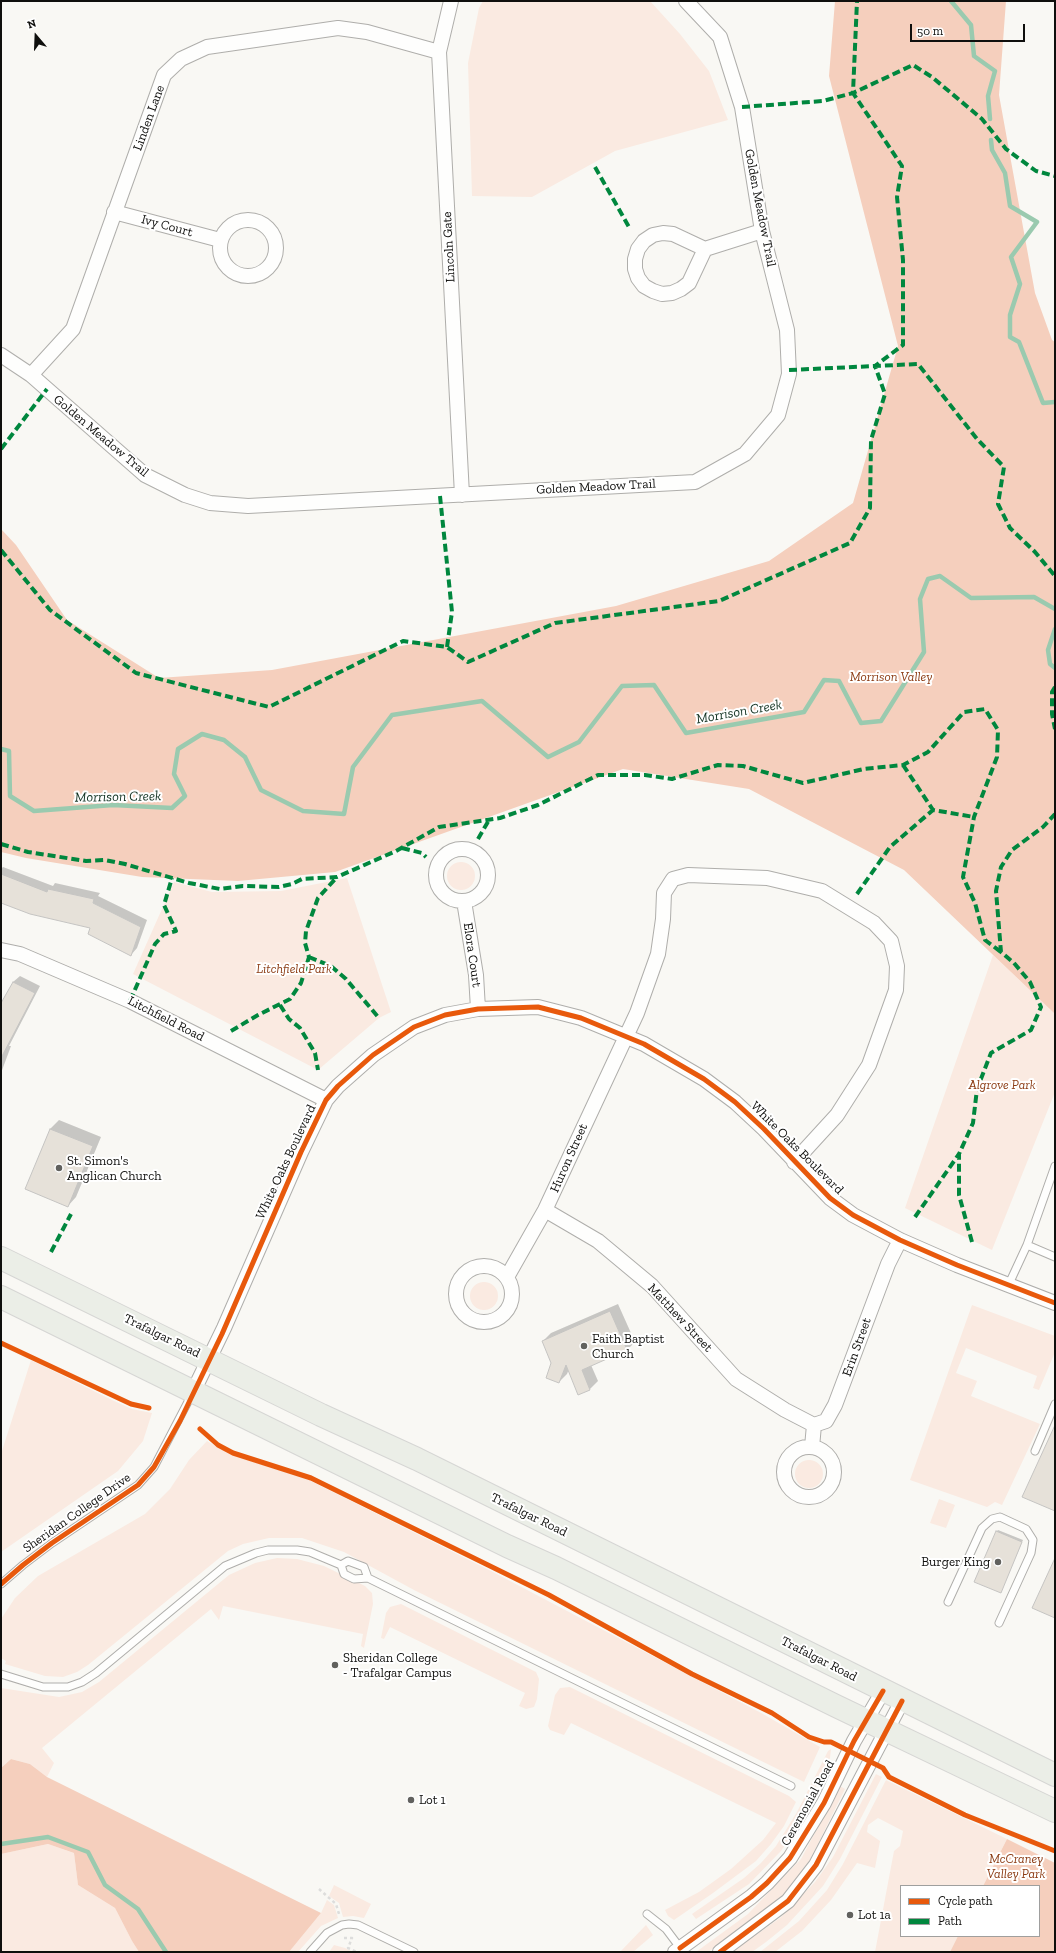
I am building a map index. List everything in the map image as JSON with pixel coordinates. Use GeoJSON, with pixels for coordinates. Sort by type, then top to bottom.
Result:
{"type":"FeatureCollection","features":[{"type":"Feature","properties":{"kind":"main road","name":"Trafalgar Road"},"geometry":{"type":"LineString","coordinates":[[1,1258],[321,1415],[430,1466],[1055,1775]]}},
{"type":"Feature","properties":{"kind":"main road"},"geometry":{"type":"LineString","coordinates":[[1,1297],[1055,1812]]}},
{"type":"Feature","properties":{"kind":"street","name":"Lincoln Gate"},"geometry":{"type":"LineString","coordinates":[[452,1],[439,52],[462,495]]}},
{"type":"Feature","properties":{"kind":"street","name":"Golden Meadow Trail"},"geometry":{"type":"LineString","coordinates":[[1,355],[31,375],[145,475],[184,495],[210,503],[248,506],[695,482],[745,454],[778,414],[790,374],[787,330],[762,231],[742,107],[720,37],[686,1]]}},
{"type":"Feature","properties":{"kind":"street","name":"Linden Lane"},"geometry":{"type":"LineString","coordinates":[[31,375],[73,329],[164,75],[180,58],[207,47],[338,28],[367,32],[439,52]]}},
{"type":"Feature","properties":{"kind":"street","name":"Ivy Court"},"geometry":{"type":"LineString","coordinates":[[114,212],[220,240]]}},
{"type":"Feature","properties":{"kind":"street"},"geometry":{"type":"LineString","coordinates":[[244,219],[262,222],[276,237],[276,258],[264,273],[247,278],[233,274],[220,256],[220,240],[231,224],[244,219]]}},
{"type":"Feature","properties":{"kind":"street"},"geometry":{"type":"LineString","coordinates":[[705,248],[689,283],[681,289],[672,293],[662,294],[644,286],[638,278],[635,269],[635,259],[638,249],[644,241],[653,235],[663,233],[673,234],[705,248],[762,231]]}},
{"type":"Feature","properties":{"kind":"street","name":"Huron Street"},"geometry":{"type":"LineString","coordinates":[[507,1277],[545,1210],[625,1035],[637,1013],[658,954],[663,918],[664,893],[673,878],[688,875],[767,878],[822,892],[874,923],[891,942],[897,966],[896,990],[869,1065],[837,1115],[794,1162]]}},
{"type":"Feature","properties":{"kind":"street","name":"Elora Court"},"geometry":{"type":"LineString","coordinates":[[464,901],[476,976],[478,1009]]}},
{"type":"Feature","properties":{"kind":"street","name":"Litchfield Road"},"geometry":{"type":"LineString","coordinates":[[1,950],[20,954],[130,1001],[326,1100]]}},
{"type":"Feature","properties":{"kind":"street","name":"White Oaks Boulevard"},"geometry":{"type":"LineString","coordinates":[[193,1392],[326,1100],[338,1086],[373,1054],[414,1028],[445,1015],[478,1009],[538,1007],[581,1018],[625,1035],[675,1060],[710,1083],[735,1102],[764,1129],[830,1198],[853,1215],[900,1240],[1008,1286],[1055,1303]]}},
{"type":"Feature","properties":{"kind":"street","name":"Matthew Street"},"geometry":{"type":"LineString","coordinates":[[545,1210],[598,1241],[652,1286],[736,1379],[784,1410],[814,1425]]}},
{"type":"Feature","properties":{"kind":"street","name":"Erin Street"},"geometry":{"type":"LineString","coordinates":[[814,1425],[826,1420],[835,1405],[888,1264],[900,1240]]}},
{"type":"Feature","properties":{"kind":"street"},"geometry":{"type":"LineString","coordinates":[[482,1266],[491,1267],[500,1271],[507,1277],[511,1286],[511,1304],[506,1312],[499,1318],[491,1322],[481,1322],[468,1318],[459,1308],[456,1299],[456,1290],[459,1281],[465,1273],[473,1268],[482,1266]]}},
{"type":"Feature","properties":{"kind":"street"},"geometry":{"type":"LineString","coordinates":[[812,1447],[814,1425]]}},
{"type":"Feature","properties":{"kind":"street","name":"Ceremonial Road"},"geometry":{"type":"LineString","coordinates":[[679,1951],[751,1897],[767,1883],[790,1858],[824,1803],[854,1741],[883,1691]]}},
{"type":"Feature","properties":{"kind":"street"},"geometry":{"type":"LineString","coordinates":[[720,1952],[780,1908],[788,1901],[808,1876],[829,1843],[902,1700]]}},
{"type":"Feature","properties":{"kind":"lane"},"geometry":{"type":"LineString","coordinates":[[1008,1286],[1027,1245],[1055,1166]]}},
{"type":"Feature","properties":{"kind":"lane"},"geometry":{"type":"LineString","coordinates":[[1027,1245],[1055,1257]]}},
{"type":"Feature","properties":{"kind":"lane","name":"Sheridan College Drive"},"geometry":{"type":"LineString","coordinates":[[1,1584],[52,1543],[138,1485],[154,1467],[193,1392]]}},
{"type":"Feature","properties":{"kind":"lane"},"geometry":{"type":"LineString","coordinates":[[1035,1451],[1055,1404]]}},
{"type":"Feature","properties":{"kind":"lane"},"geometry":{"type":"LineString","coordinates":[[948,1602],[982,1528],[992,1519],[1000,1517],[1026,1529],[1033,1540],[1031,1553],[998,1624]]}},
{"type":"Feature","properties":{"kind":"lane"},"geometry":{"type":"LineString","coordinates":[[1,1674],[50,1687],[68,1687],[82,1682],[96,1673],[225,1566],[256,1553],[268,1550],[297,1550],[310,1552],[341,1565],[344,1574],[354,1579],[368,1578],[791,1786]]}},
{"type":"Feature","properties":{"kind":"lane"},"geometry":{"type":"LineString","coordinates":[[341,1565],[348,1561],[364,1567],[368,1578]]}},
{"type":"Feature","properties":{"kind":"lane"},"geometry":{"type":"LineString","coordinates":[[646,1914],[666,1928],[679,1951]]}},
{"type":"Feature","properties":{"kind":"lane"},"geometry":{"type":"LineString","coordinates":[[310,1952],[327,1933],[342,1925],[349,1924],[358,1925],[414,1952]]}},
{"type":"Feature","properties":{"kind":"path"},"geometry":{"type":"LineString","coordinates":[[319,1889],[336,1904],[340,1917]]}},
{"type":"Feature","properties":{"kind":"path"},"geometry":{"type":"LineString","coordinates":[[339,1939],[346,1937],[352,1938],[348,1948],[358,1952]]}},
{"type":"Feature","properties":{"kind":"green space"},"geometry":{"type":"Polygon","coordinates":[[[483,1],[650,1],[680,34],[709,71],[728,120],[615,151],[532,197],[472,196],[468,63],[479,8],[483,1]]]}},
{"type":"Feature","properties":{"kind":"green space","name":"Morrison Valley"},"geometry":{"type":"Polygon","coordinates":[[[835,1],[1006,1],[999,95],[1035,293],[1052,340],[1055,342],[1055,1014],[904,870],[749,789],[623,769],[335,872],[238,881],[142,877],[26,858],[1,852],[1,529],[16,545],[67,620],[159,678],[272,670],[616,606],[769,561],[853,503],[898,346],[829,76],[835,1]]]}},
{"type":"Feature","properties":{"kind":"green space"},"geometry":{"type":"Polygon","coordinates":[[[461,862],[471,866],[475,876],[471,886],[461,890],[451,886],[447,876],[451,866],[461,862]]]}},
{"type":"Feature","properties":{"kind":"green space","name":"Litchfield Park"},"geometry":{"type":"Polygon","coordinates":[[[347,878],[391,1012],[379,1018],[318,1070],[133,974],[174,882],[212,892],[281,891],[347,878]]]}},
{"type":"Feature","properties":{"kind":"green space","name":"Algrove Park"},"geometry":{"type":"Polygon","coordinates":[[[993,955],[1055,1014],[1055,1092],[992,1250],[905,1208],[993,955]]]}},
{"type":"Feature","properties":{"kind":"green space"},"geometry":{"type":"Polygon","coordinates":[[[484,1282],[494,1286],[498,1296],[494,1306],[484,1310],[474,1306],[470,1296],[474,1286],[484,1282]]]}},
{"type":"Feature","properties":{"kind":"green space"},"geometry":{"type":"Polygon","coordinates":[[[972,1305],[1055,1336],[1055,1352],[1039,1390],[1033,1388],[1037,1376],[966,1348],[956,1373],[977,1381],[971,1396],[1040,1424],[1002,1505],[995,1502],[987,1507],[910,1480],[972,1305]]]}},
{"type":"Feature","properties":{"kind":"green space"},"geometry":{"type":"Polygon","coordinates":[[[31,1360],[132,1409],[152,1413],[143,1441],[118,1471],[1,1552],[1,1454],[31,1360]]]}},
{"type":"Feature","properties":{"kind":"green space"},"geometry":{"type":"Polygon","coordinates":[[[207,1441],[229,1454],[309,1480],[491,1571],[763,1714],[820,1747],[804,1782],[414,1590],[344,1552],[302,1538],[269,1538],[243,1544],[228,1551],[88,1665],[77,1672],[63,1677],[45,1676],[5,1664],[6,1661],[1,1658],[1,1619],[15,1598],[38,1576],[145,1514],[170,1489],[189,1460],[207,1441]]]}},
{"type":"Feature","properties":{"kind":"green space"},"geometry":{"type":"Polygon","coordinates":[[[809,1460],[819,1464],[823,1474],[819,1484],[809,1488],[799,1484],[795,1474],[799,1464],[809,1460]]]}},
{"type":"Feature","properties":{"kind":"green space"},"geometry":{"type":"Polygon","coordinates":[[[939,1499],[955,1505],[946,1528],[930,1523],[939,1499]]]}},
{"type":"Feature","properties":{"kind":"green space"},"geometry":{"type":"Polygon","coordinates":[[[277,1558],[297,1559],[324,1566],[365,1586],[372,1593],[373,1604],[364,1648],[361,1646],[363,1634],[223,1606],[219,1620],[211,1609],[42,1748],[54,1763],[47,1777],[30,1764],[11,1759],[1,1768],[1,1688],[59,1697],[82,1692],[99,1682],[229,1575],[255,1563],[277,1558]]]}},
{"type":"Feature","properties":{"kind":"green space"},"geometry":{"type":"Polygon","coordinates":[[[401,1604],[536,1672],[539,1679],[537,1699],[534,1707],[526,1709],[519,1706],[525,1693],[390,1627],[384,1639],[381,1638],[386,1613],[390,1607],[401,1604]]]}},
{"type":"Feature","properties":{"kind":"green space"},"geometry":{"type":"Polygon","coordinates":[[[570,1687],[789,1796],[796,1802],[784,1826],[756,1861],[674,1920],[668,1916],[665,1910],[699,1892],[731,1869],[763,1840],[776,1823],[571,1723],[564,1735],[550,1730],[548,1726],[555,1695],[560,1688],[570,1687]]]}},
{"type":"Feature","properties":{"kind":"green space"},"geometry":{"type":"Polygon","coordinates":[[[831,1749],[830,1758],[794,1832],[781,1851],[749,1884],[696,1919],[692,1914],[744,1878],[761,1863],[776,1846],[797,1812],[828,1751],[831,1749]]]}},
{"type":"Feature","properties":{"kind":"green space"},"geometry":{"type":"Polygon","coordinates":[[[11,1759],[30,1764],[47,1777],[321,1913],[289,1952],[139,1952],[115,1908],[78,1885],[74,1853],[48,1844],[1,1854],[1,1768],[11,1759]]]}},
{"type":"Feature","properties":{"kind":"green space"},"geometry":{"type":"Polygon","coordinates":[[[876,1774],[882,1777],[840,1859],[823,1886],[787,1925],[766,1942],[752,1952],[732,1952],[780,1918],[815,1882],[833,1857],[876,1774]]]}},
{"type":"Feature","properties":{"kind":"green space"},"geometry":{"type":"Polygon","coordinates":[[[886,1780],[1007,1839],[984,1885],[900,1885],[900,1937],[958,1937],[950,1952],[875,1952],[894,1851],[900,1846],[903,1831],[878,1818],[868,1825],[867,1832],[880,1841],[875,1868],[857,1863],[831,1900],[802,1931],[775,1952],[760,1952],[799,1921],[827,1890],[843,1864],[886,1780]]]}},
{"type":"Feature","properties":{"kind":"green space"},"geometry":{"type":"Polygon","coordinates":[[[840,1786],[845,1789],[807,1866],[786,1895],[765,1913],[708,1952],[696,1952],[748,1914],[801,1859],[840,1786]]]}},
{"type":"Feature","properties":{"kind":"green space","name":"McCraney Valley Park"},"geometry":{"type":"Polygon","coordinates":[[[1007,1839],[1055,1863],[1055,1952],[950,1952],[958,1937],[1040,1937],[1040,1885],[984,1885],[1007,1839]]]}},
{"type":"Feature","properties":{"kind":"green space"},"geometry":{"type":"Polygon","coordinates":[[[48,1844],[74,1853],[78,1885],[115,1908],[139,1952],[1,1951],[1,1854],[48,1844]]]}},
{"type":"Feature","properties":{"kind":"green space"},"geometry":{"type":"Polygon","coordinates":[[[334,1885],[371,1904],[364,1918],[353,1916],[343,1917],[339,1903],[329,1896],[334,1885]]]}},
{"type":"Feature","properties":{"kind":"green space"},"geometry":{"type":"Polygon","coordinates":[[[327,1900],[334,1905],[338,1918],[321,1926],[298,1952],[289,1952],[321,1913],[327,1900]]]}},
{"type":"Feature","properties":{"kind":"green space"},"geometry":{"type":"Polygon","coordinates":[[[646,1925],[653,1935],[633,1952],[620,1952],[646,1925]]]}},
{"type":"Feature","properties":{"kind":"green space"},"geometry":{"type":"Polygon","coordinates":[[[334,1945],[345,1948],[353,1952],[329,1952],[334,1945]]]}},
{"type":"Feature","properties":{"kind":"building"},"geometry":{"type":"Polygon","coordinates":[[[1,874],[47,892],[48,889],[94,899],[93,903],[141,927],[131,956],[88,934],[90,928],[30,914],[1,903],[1,874]]]}},
{"type":"Feature","properties":{"kind":"building"},"geometry":{"type":"Polygon","coordinates":[[[13,982],[35,993],[1,1058],[1,1003],[13,982]]]}},
{"type":"Feature","properties":{"kind":"building","name":"St. Simon's Anglican Church"},"geometry":{"type":"Polygon","coordinates":[[[50,1129],[93,1146],[68,1207],[25,1189],[50,1129]]]}},
{"type":"Feature","properties":{"kind":"building","name":"Faith Baptist Church"},"geometry":{"type":"Polygon","coordinates":[[[610,1311],[627,1350],[582,1370],[590,1390],[578,1395],[566,1365],[559,1383],[546,1378],[551,1363],[542,1341],[610,1311]]]}},
{"type":"Feature","properties":{"kind":"building"},"geometry":{"type":"Polygon","coordinates":[[[1055,1425],[1055,1511],[1022,1497],[1055,1425]]]}},
{"type":"Feature","properties":{"kind":"building","name":"Burger King"},"geometry":{"type":"Polygon","coordinates":[[[996,1531],[1022,1542],[1001,1593],[974,1582],[996,1531]]]}},
{"type":"Feature","properties":{"kind":"building"},"geometry":{"type":"Polygon","coordinates":[[[1055,1558],[1055,1618],[1032,1608],[1055,1558]]]}},
{"type":"Feature","properties":{"kind":"waterway"},"geometry":{"type":"LineString","coordinates":[[951,1],[971,25],[974,56],[995,71],[988,96],[990,119]]}},
{"type":"Feature","properties":{"kind":"waterway"},"geometry":{"type":"LineString","coordinates":[[991,140],[992,150],[1005,173],[1010,206],[1037,222],[1011,257],[1020,284],[1010,315],[1010,337],[1019,342],[1043,403],[1055,402]]}},
{"type":"Feature","properties":{"kind":"waterway","name":"Morrison Creek"},"geometry":{"type":"LineString","coordinates":[[1,749],[9,751],[10,796],[34,811],[113,805],[172,808],[185,796],[174,774],[178,749],[202,734],[224,740],[245,757],[261,790],[303,811],[344,814],[353,767],[392,715],[482,701],[548,757],[579,742],[622,686],[654,685],[686,733],[804,712],[824,680],[839,681],[861,723],[881,721],[924,652],[920,599],[928,579],[940,576],[971,598],[1034,597],[1055,609]]}},
{"type":"Feature","properties":{"kind":"waterway","name":"Morrison Creek"},"geometry":{"type":"LineString","coordinates":[[1055,629],[1048,650],[1050,664],[1055,668]]}},
{"type":"Feature","properties":{"kind":"waterway"},"geometry":{"type":"LineString","coordinates":[[1,1844],[48,1837],[88,1852],[105,1885],[138,1909],[166,1952]]}},
{"type":"Feature","properties":{"kind":"marked path"},"geometry":{"type":"LineString","coordinates":[[1,550],[50,610],[136,673],[269,707],[403,641],[447,647],[468,662],[555,623],[719,601],[850,543],[870,508],[871,440],[885,394],[875,366],[903,345],[903,260],[897,197],[902,166],[853,93],[857,1]]}},
{"type":"Feature","properties":{"kind":"marked path"},"geometry":{"type":"LineString","coordinates":[[742,107],[823,101],[853,93],[913,65],[932,77],[982,119],[1006,149],[1036,171],[1055,176]]}},
{"type":"Feature","properties":{"kind":"marked path"},"geometry":{"type":"LineString","coordinates":[[595,167],[629,227]]}},
{"type":"Feature","properties":{"kind":"marked path"},"geometry":{"type":"LineString","coordinates":[[789,370],[918,364],[977,439],[1004,467],[998,504],[1010,528],[1035,552],[1055,576]]}},
{"type":"Feature","properties":{"kind":"marked path"},"geometry":{"type":"LineString","coordinates":[[1,449],[47,389]]}},
{"type":"Feature","properties":{"kind":"marked path"},"geometry":{"type":"LineString","coordinates":[[440,496],[452,612],[447,647]]}},
{"type":"Feature","properties":{"kind":"marked path"},"geometry":{"type":"LineString","coordinates":[[1055,687],[1052,692],[1052,714],[1055,729]]}},
{"type":"Feature","properties":{"kind":"marked path"},"geometry":{"type":"LineString","coordinates":[[1,844],[28,852],[86,861],[105,860],[125,864],[189,883],[220,889],[243,886],[279,887],[292,884],[302,879],[337,877],[396,851],[439,827],[500,818],[538,805],[598,775],[645,775],[672,779],[718,765],[743,766],[803,783],[864,769],[903,765],[928,752],[964,712],[985,709],[998,730],[997,757],[974,817],[963,877],[975,903],[985,940],[1001,952]]}},
{"type":"Feature","properties":{"kind":"marked path"},"geometry":{"type":"LineString","coordinates":[[903,765],[933,810],[974,817]]}},
{"type":"Feature","properties":{"kind":"marked path"},"geometry":{"type":"LineString","coordinates":[[857,894],[890,847],[933,810]]}},
{"type":"Feature","properties":{"kind":"marked path"},"geometry":{"type":"LineString","coordinates":[[972,1242],[959,1195],[959,1154],[973,1123],[977,1089],[991,1053],[1031,1030],[1041,1007],[1030,982],[1014,963],[1001,952],[996,891],[1001,867],[1012,850],[1043,827],[1055,814]]}},
{"type":"Feature","properties":{"kind":"marked path"},"geometry":{"type":"LineString","coordinates":[[478,839],[489,820]]}},
{"type":"Feature","properties":{"kind":"marked path"},"geometry":{"type":"LineString","coordinates":[[402,848],[422,853],[426,857]]}},
{"type":"Feature","properties":{"kind":"marked path"},"geometry":{"type":"LineString","coordinates":[[231,1031],[290,999],[301,983],[309,957],[305,943],[306,931],[318,898],[337,877]]}},
{"type":"Feature","properties":{"kind":"marked path"},"geometry":{"type":"LineString","coordinates":[[130,1001],[155,944],[164,934],[176,931],[164,905],[172,878]]}},
{"type":"Feature","properties":{"kind":"marked path"},"geometry":{"type":"LineString","coordinates":[[309,957],[331,966],[346,979],[379,1018]]}},
{"type":"Feature","properties":{"kind":"marked path"},"geometry":{"type":"LineString","coordinates":[[280,1005],[289,1019],[300,1028],[315,1053],[318,1070]]}},
{"type":"Feature","properties":{"kind":"marked path"},"geometry":{"type":"LineString","coordinates":[[915,1217],[959,1154]]}},
{"type":"Feature","properties":{"kind":"marked path"},"geometry":{"type":"LineString","coordinates":[[51,1252],[71,1214]]}},
{"type":"Feature","properties":{"kind":"cycle path"},"geometry":{"type":"LineString","coordinates":[[1,1584],[52,1543],[138,1485],[154,1467],[180,1421],[222,1334],[301,1152],[326,1100],[338,1086],[373,1055],[414,1027],[445,1015],[478,1009],[538,1007],[581,1018],[644,1044],[704,1079],[735,1102],[764,1129],[830,1198],[853,1215],[900,1240],[957,1265],[1055,1303]]}},
{"type":"Feature","properties":{"kind":"cycle path"},"geometry":{"type":"LineString","coordinates":[[1,1343],[131,1404],[149,1408]]}},
{"type":"Feature","properties":{"kind":"cycle path"},"geometry":{"type":"LineString","coordinates":[[200,1429],[218,1445],[233,1453],[311,1478],[549,1595],[692,1674],[772,1713],[809,1737],[824,1742],[831,1742],[883,1768],[889,1777],[965,1815],[1055,1851]]}},
{"type":"Feature","properties":{"kind":"cycle path"},"geometry":{"type":"LineString","coordinates":[[680,1948],[751,1897],[767,1883],[790,1858],[824,1803],[854,1741],[883,1691]]}},
{"type":"Feature","properties":{"kind":"cycle path"},"geometry":{"type":"LineString","coordinates":[[720,1952],[788,1901],[816,1865],[902,1701]]}},
{"type":"Feature","properties":{"kind":"place","name":"St. Simon's Anglican Church"},"geometry":{"type":"Point","coordinates":[59,1168]}},
{"type":"Feature","properties":{"kind":"place","name":"Faith Baptist Church"},"geometry":{"type":"Point","coordinates":[584,1346]}},
{"type":"Feature","properties":{"kind":"place","name":"Burger King"},"geometry":{"type":"Point","coordinates":[998,1562]}},
{"type":"Feature","properties":{"kind":"place","name":"Sheridan College - Trafalgar Campus"},"geometry":{"type":"Point","coordinates":[335,1665]}},
{"type":"Feature","properties":{"kind":"place","name":"Lot 1"},"geometry":{"type":"Point","coordinates":[411,1800]}},
{"type":"Feature","properties":{"kind":"place","name":"Lot 1a"},"geometry":{"type":"Point","coordinates":[850,1915]}}]}
